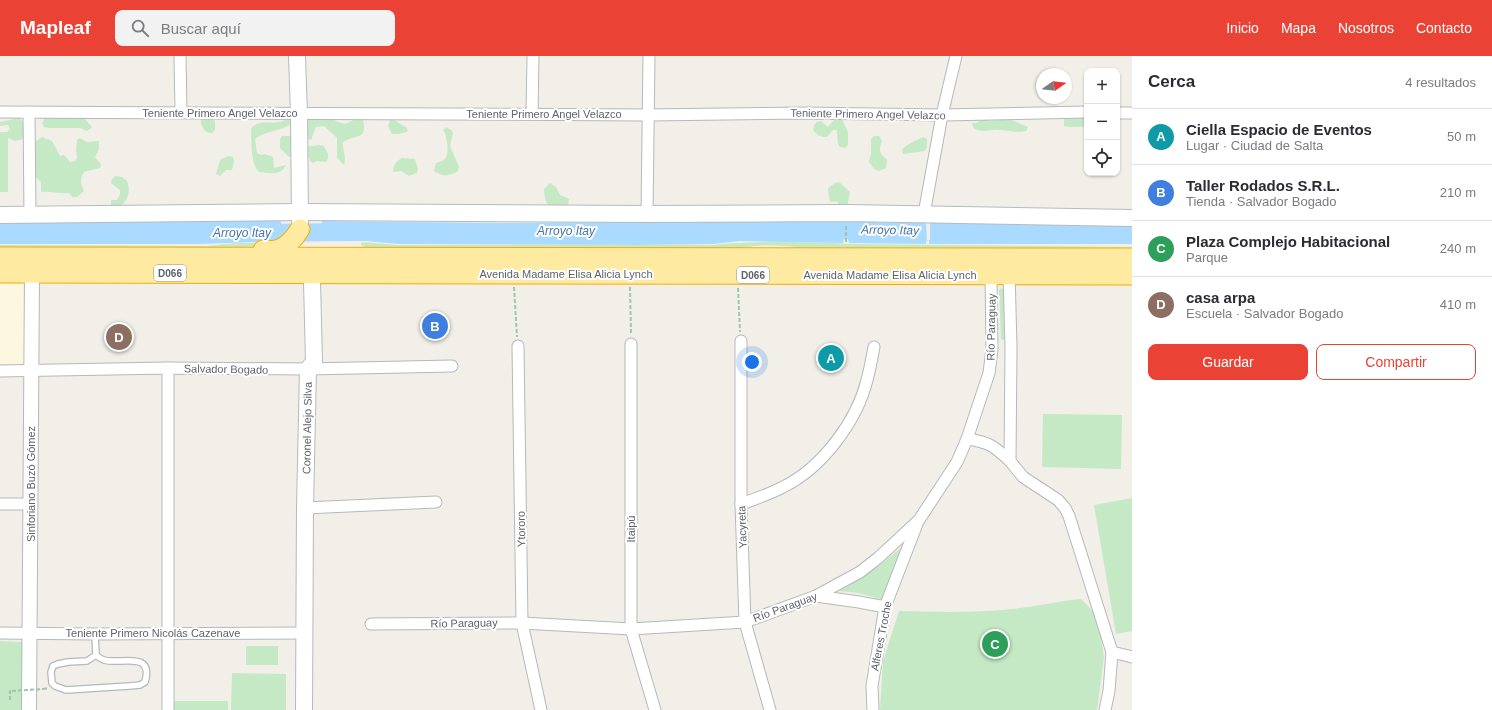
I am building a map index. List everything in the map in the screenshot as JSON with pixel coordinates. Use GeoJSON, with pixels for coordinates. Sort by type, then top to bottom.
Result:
{"type":"FeatureCollection","features":[{"type":"Feature","properties":{"kind":"highway","name":"Avenida Madame Elisa Alicia Lynch"},"geometry":{"type":"LineString","coordinates":[[0,273],[32,265],[117,257],[210,257],[298,234],[999,267],[1132,275]]}},
{"type":"Feature","properties":{"kind":"highway","name":"Coronel Alejo Silva"},"geometry":{"type":"LineString","coordinates":[[298,234],[309,274]]}},
{"type":"Feature","properties":{"kind":"highway","name":"Avenida Madame Elisa Alicia Lynch"},"geometry":{"type":"LineString","coordinates":[[0,257],[32,265],[309,274],[999,267],[1132,258]]}},
{"type":"Feature","properties":{"kind":"main road","name":"Coronel Alejo Silva"},"geometry":{"type":"LineString","coordinates":[[296,56],[299,114],[298,234]]}},
{"type":"Feature","properties":{"kind":"main road"},"geometry":{"type":"LineString","coordinates":[[0,215],[30,215],[298,234],[647,214],[924,214],[1132,218]]}},
{"type":"Feature","properties":{"kind":"main road","name":"Coronel Alejo Silva"},"geometry":{"type":"LineString","coordinates":[[304,710],[305,508],[308,369],[314,362],[312,281],[309,274]]}},
{"type":"Feature","properties":{"kind":"street"},"geometry":{"type":"LineString","coordinates":[[180,56],[181,112]]}},
{"type":"Feature","properties":{"kind":"street"},"geometry":{"type":"LineString","coordinates":[[532,114],[533,56]]}},
{"type":"Feature","properties":{"kind":"street"},"geometry":{"type":"LineString","coordinates":[[647,214],[649,56]]}},
{"type":"Feature","properties":{"kind":"street"},"geometry":{"type":"LineString","coordinates":[[924,214],[942,115],[956,56]]}},
{"type":"Feature","properties":{"kind":"street","name":"Teniente Primero Angel Velazco"},"geometry":{"type":"LineString","coordinates":[[0,112],[648,115],[805,112],[942,115],[1084,112]]}},
{"type":"Feature","properties":{"kind":"street"},"geometry":{"type":"LineString","coordinates":[[29,112],[30,215]]}},
{"type":"Feature","properties":{"kind":"street"},"geometry":{"type":"LineString","coordinates":[[1120,113],[1132,113]]}},
{"type":"Feature","properties":{"kind":"street","name":"Sinforiano Buzó Gómez"},"geometry":{"type":"LineString","coordinates":[[29,710],[32,265]]}},
{"type":"Feature","properties":{"kind":"street","name":"Río Paraguay"},"geometry":{"type":"LineString","coordinates":[[371,624],[522,623],[631,629],[745,622],[816,596],[860,572],[878,558],[919,520],[957,462],[967,439],[989,373],[999,267]]}},
{"type":"Feature","properties":{"kind":"street","name":"Río Paraguay"},"geometry":{"type":"LineString","coordinates":[[999,267],[1012,348],[1010,461]]}},
{"type":"Feature","properties":{"kind":"street","name":"Yacyreta"},"geometry":{"type":"LineString","coordinates":[[740,341],[741,504],[745,622],[770,710]]}},
{"type":"Feature","properties":{"kind":"street","name":"Itaipú"},"geometry":{"type":"LineString","coordinates":[[631,344],[631,629],[655,710]]}},
{"type":"Feature","properties":{"kind":"street","name":"Ytororo"},"geometry":{"type":"LineString","coordinates":[[518,346],[522,623],[541,710]]}},
{"type":"Feature","properties":{"kind":"street"},"geometry":{"type":"LineString","coordinates":[[741,504],[784,487],[803,475],[822,459],[850,421],[867,381],[874,347]]}},
{"type":"Feature","properties":{"kind":"street","name":"Salvador Bogado"},"geometry":{"type":"LineString","coordinates":[[0,371],[31,372],[168,368],[308,369],[452,366]]}},
{"type":"Feature","properties":{"kind":"street"},"geometry":{"type":"LineString","coordinates":[[168,368],[168,710]]}},
{"type":"Feature","properties":{"kind":"street"},"geometry":{"type":"LineString","coordinates":[[967,439],[981,441],[992,445],[1010,461],[1022,476],[1058,500],[1065,508],[1069,516],[1112,652],[1109,691],[1105,710]]}},
{"type":"Feature","properties":{"kind":"street"},"geometry":{"type":"LineString","coordinates":[[305,508],[436,502]]}},
{"type":"Feature","properties":{"kind":"street"},"geometry":{"type":"LineString","coordinates":[[0,504],[30,504]]}},
{"type":"Feature","properties":{"kind":"street","name":"Alferes Troche"},"geometry":{"type":"LineString","coordinates":[[873,710],[872,686],[885,607],[919,520]]}},
{"type":"Feature","properties":{"kind":"street"},"geometry":{"type":"LineString","coordinates":[[816,596],[885,607]]}},
{"type":"Feature","properties":{"kind":"street","name":"Teniente Primero Nicolás Cazenave"},"geometry":{"type":"LineString","coordinates":[[0,633],[305,634]]}},
{"type":"Feature","properties":{"kind":"street"},"geometry":{"type":"LineString","coordinates":[[1112,652],[1132,657]]}},
{"type":"Feature","properties":{"kind":"lane"},"geometry":{"type":"LineString","coordinates":[[95,634],[96,655]]}},
{"type":"Feature","properties":{"kind":"lane"},"geometry":{"type":"LineString","coordinates":[[96,655],[103,660],[139,662],[145,665],[147,670],[145,682],[140,685],[66,690],[55,686],[52,683],[50,672],[53,666],[68,662],[87,661],[96,655]]}},
{"type":"Feature","properties":{"kind":"path"},"geometry":{"type":"LineString","coordinates":[[846,219],[846,245]]}},
{"type":"Feature","properties":{"kind":"path"},"geometry":{"type":"LineString","coordinates":[[514,286],[518,346]]}},
{"type":"Feature","properties":{"kind":"path"},"geometry":{"type":"LineString","coordinates":[[738,286],[740,341]]}},
{"type":"Feature","properties":{"kind":"path"},"geometry":{"type":"LineString","coordinates":[[630,287],[631,344]]}},
{"type":"Feature","properties":{"kind":"path"},"geometry":{"type":"LineString","coordinates":[[10,700],[10,691],[44,689]]}},
{"type":"Feature","properties":{"kind":"shaded area"},"geometry":{"type":"Polygon","coordinates":[[[0,279],[27,279],[28,364],[0,364],[0,279]]]}},
{"type":"Feature","properties":{"kind":"green space"},"geometry":{"type":"Polygon","coordinates":[[[205,113],[215,121],[215,130],[212,133],[206,132],[202,126],[201,117],[205,113]]]}},
{"type":"Feature","properties":{"kind":"green space"},"geometry":{"type":"Polygon","coordinates":[[[312,115],[321,115],[344,124],[358,118],[363,120],[364,131],[362,134],[343,142],[345,159],[344,165],[337,158],[337,138],[324,126],[316,127],[311,140],[308,138],[307,134],[303,132],[305,120],[312,115]]]}},
{"type":"Feature","properties":{"kind":"green space"},"geometry":{"type":"Polygon","coordinates":[[[1084,115],[1084,127],[1064,126],[1064,117],[1084,115]]]}},
{"type":"Feature","properties":{"kind":"green space"},"geometry":{"type":"Polygon","coordinates":[[[46,116],[78,116],[85,119],[92,127],[87,131],[80,128],[48,128],[44,127],[42,123],[46,116]]]}},
{"type":"Feature","properties":{"kind":"green space"},"geometry":{"type":"Polygon","coordinates":[[[19,118],[25,125],[26,130],[23,139],[15,141],[8,138],[8,192],[0,192],[0,132],[7,132],[10,129],[8,125],[0,126],[0,122],[19,118]]]}},
{"type":"Feature","properties":{"kind":"green space"},"geometry":{"type":"Polygon","coordinates":[[[391,118],[406,127],[408,131],[400,134],[392,134],[388,126],[391,118]]]}},
{"type":"Feature","properties":{"kind":"green space"},"geometry":{"type":"Polygon","coordinates":[[[287,119],[291,121],[290,125],[263,134],[255,139],[257,153],[273,157],[274,168],[286,165],[281,171],[278,172],[259,172],[253,158],[251,129],[260,123],[279,122],[287,119]]]}},
{"type":"Feature","properties":{"kind":"green space"},"geometry":{"type":"Polygon","coordinates":[[[842,119],[848,132],[848,145],[845,148],[840,147],[838,144],[837,130],[833,130],[827,137],[822,137],[813,130],[814,125],[817,122],[821,121],[828,127],[834,120],[842,119]]]}},
{"type":"Feature","properties":{"kind":"green space"},"geometry":{"type":"Polygon","coordinates":[[[983,119],[991,121],[1009,119],[1028,127],[1026,131],[1018,132],[998,130],[982,131],[973,127],[972,123],[976,123],[983,119]]]}},
{"type":"Feature","properties":{"kind":"green space"},"geometry":{"type":"Polygon","coordinates":[[[446,127],[453,133],[450,146],[459,167],[458,171],[446,175],[434,171],[436,163],[447,157],[446,136],[443,130],[446,127]]]}},
{"type":"Feature","properties":{"kind":"green space"},"geometry":{"type":"Polygon","coordinates":[[[282,136],[291,136],[295,154],[289,157],[280,148],[280,139],[282,136]]]}},
{"type":"Feature","properties":{"kind":"green space"},"geometry":{"type":"Polygon","coordinates":[[[874,136],[879,136],[882,141],[880,152],[887,160],[886,168],[879,171],[874,169],[869,162],[871,153],[871,139],[874,136]]]}},
{"type":"Feature","properties":{"kind":"green space"},"geometry":{"type":"Polygon","coordinates":[[[42,137],[52,141],[60,156],[64,155],[70,162],[75,161],[77,158],[77,140],[80,138],[87,142],[99,141],[99,149],[95,157],[101,164],[100,168],[84,172],[81,177],[81,182],[84,191],[77,197],[72,197],[69,193],[41,192],[41,182],[36,177],[35,142],[42,137]]]}},
{"type":"Feature","properties":{"kind":"green space"},"geometry":{"type":"Polygon","coordinates":[[[923,137],[927,139],[927,147],[925,151],[903,154],[902,150],[904,148],[923,137]]]}},
{"type":"Feature","properties":{"kind":"green space"},"geometry":{"type":"Polygon","coordinates":[[[324,146],[328,154],[328,158],[326,162],[317,161],[313,163],[310,161],[309,157],[305,155],[304,147],[324,146]]]}},
{"type":"Feature","properties":{"kind":"green space"},"geometry":{"type":"Polygon","coordinates":[[[229,156],[233,157],[234,161],[232,170],[226,170],[220,176],[216,174],[221,159],[229,156]]]}},
{"type":"Feature","properties":{"kind":"green space"},"geometry":{"type":"Polygon","coordinates":[[[402,158],[415,159],[418,169],[417,173],[409,176],[401,171],[393,172],[395,164],[402,158]]]}},
{"type":"Feature","properties":{"kind":"green space"},"geometry":{"type":"Polygon","coordinates":[[[115,176],[122,177],[127,181],[129,190],[126,200],[118,210],[111,207],[111,200],[117,200],[120,194],[120,190],[111,183],[115,176]]]}},
{"type":"Feature","properties":{"kind":"green space"},"geometry":{"type":"Polygon","coordinates":[[[839,182],[850,192],[847,207],[840,207],[837,201],[831,202],[829,199],[828,188],[839,182]]]}},
{"type":"Feature","properties":{"kind":"green space"},"geometry":{"type":"Polygon","coordinates":[[[550,183],[556,187],[560,195],[569,199],[568,207],[557,208],[548,204],[544,189],[550,183]]]}},
{"type":"Feature","properties":{"kind":"green space"},"geometry":{"type":"Polygon","coordinates":[[[747,242],[781,242],[1132,247],[1132,253],[823,252],[788,246],[753,246],[730,251],[367,248],[361,245],[361,243],[396,245],[713,245],[747,242]]]}},
{"type":"Feature","properties":{"kind":"green space"},"geometry":{"type":"Polygon","coordinates":[[[237,243],[271,243],[272,246],[236,247],[208,251],[0,252],[0,245],[207,246],[237,243]]]}},
{"type":"Feature","properties":{"kind":"green space"},"geometry":{"type":"Polygon","coordinates":[[[1002,288],[1004,289],[1005,339],[1003,340],[1001,339],[999,290],[1002,288]]]}},
{"type":"Feature","properties":{"kind":"green space"},"geometry":{"type":"Polygon","coordinates":[[[1043,414],[1122,415],[1121,469],[1042,467],[1043,414]]]}},
{"type":"Feature","properties":{"kind":"green space"},"geometry":{"type":"Polygon","coordinates":[[[1132,498],[1132,631],[1116,634],[1094,505],[1132,498]]]}},
{"type":"Feature","properties":{"kind":"green space"},"geometry":{"type":"Polygon","coordinates":[[[903,546],[882,599],[859,593],[839,591],[879,566],[903,546]]]}},
{"type":"Feature","properties":{"kind":"green space"},"geometry":{"type":"Polygon","coordinates":[[[1081,599],[1095,613],[1100,631],[1104,657],[1097,710],[880,710],[883,661],[899,611],[984,611],[1021,608],[1081,599]]]}},
{"type":"Feature","properties":{"kind":"green space"},"geometry":{"type":"Polygon","coordinates":[[[0,641],[23,642],[22,710],[0,710],[0,641]]]}},
{"type":"Feature","properties":{"kind":"green space"},"geometry":{"type":"Polygon","coordinates":[[[246,646],[278,646],[278,665],[246,665],[246,646]]]}},
{"type":"Feature","properties":{"kind":"green space"},"geometry":{"type":"Polygon","coordinates":[[[232,673],[286,674],[286,710],[231,710],[232,673]]]}},
{"type":"Feature","properties":{"kind":"green space"},"geometry":{"type":"Polygon","coordinates":[[[174,701],[228,701],[228,710],[174,710],[174,701]]]}},
{"type":"Feature","properties":{"kind":"water"},"geometry":{"type":"Polygon","coordinates":[[[281,220],[281,241],[198,244],[0,244],[0,223],[281,220]]]}},
{"type":"Feature","properties":{"kind":"water"},"geometry":{"type":"Polygon","coordinates":[[[322,221],[502,223],[771,221],[844,222],[844,238],[843,243],[740,241],[713,244],[639,245],[397,244],[368,241],[321,241],[322,221]]]}},
{"type":"Feature","properties":{"kind":"water"},"geometry":{"type":"Polygon","coordinates":[[[848,222],[926,223],[927,240],[929,240],[926,241],[926,244],[849,243],[848,239],[844,238],[848,238],[848,222]]]}},
{"type":"Feature","properties":{"kind":"water"},"geometry":{"type":"Polygon","coordinates":[[[930,223],[1132,224],[1132,244],[929,244],[930,223]]]}},
{"type":"Feature","properties":{"kind":"waterway","name":"Arroyo Itay"},"geometry":{"type":"LineString","coordinates":[[819,230],[873,230]]}},
{"type":"Feature","properties":{"kind":"waterway","name":"Arroyo Itay"},"geometry":{"type":"LineString","coordinates":[[257,233],[345,232]]}},
{"type":"Feature","properties":{"kind":"place","name":"Taller Rodados S.R.L."},"geometry":{"type":"Point","coordinates":[435,326]}},
{"type":"Feature","properties":{"kind":"place","name":"casa arpa"},"geometry":{"type":"Point","coordinates":[119,337]}},
{"type":"Feature","properties":{"kind":"place","name":"Ciella Espacio de Eventos"},"geometry":{"type":"Point","coordinates":[831,358]}},
{"type":"Feature","properties":{"kind":"place","name":"Plaza Complejo Habitacional"},"geometry":{"type":"Point","coordinates":[995,644]}}]}
